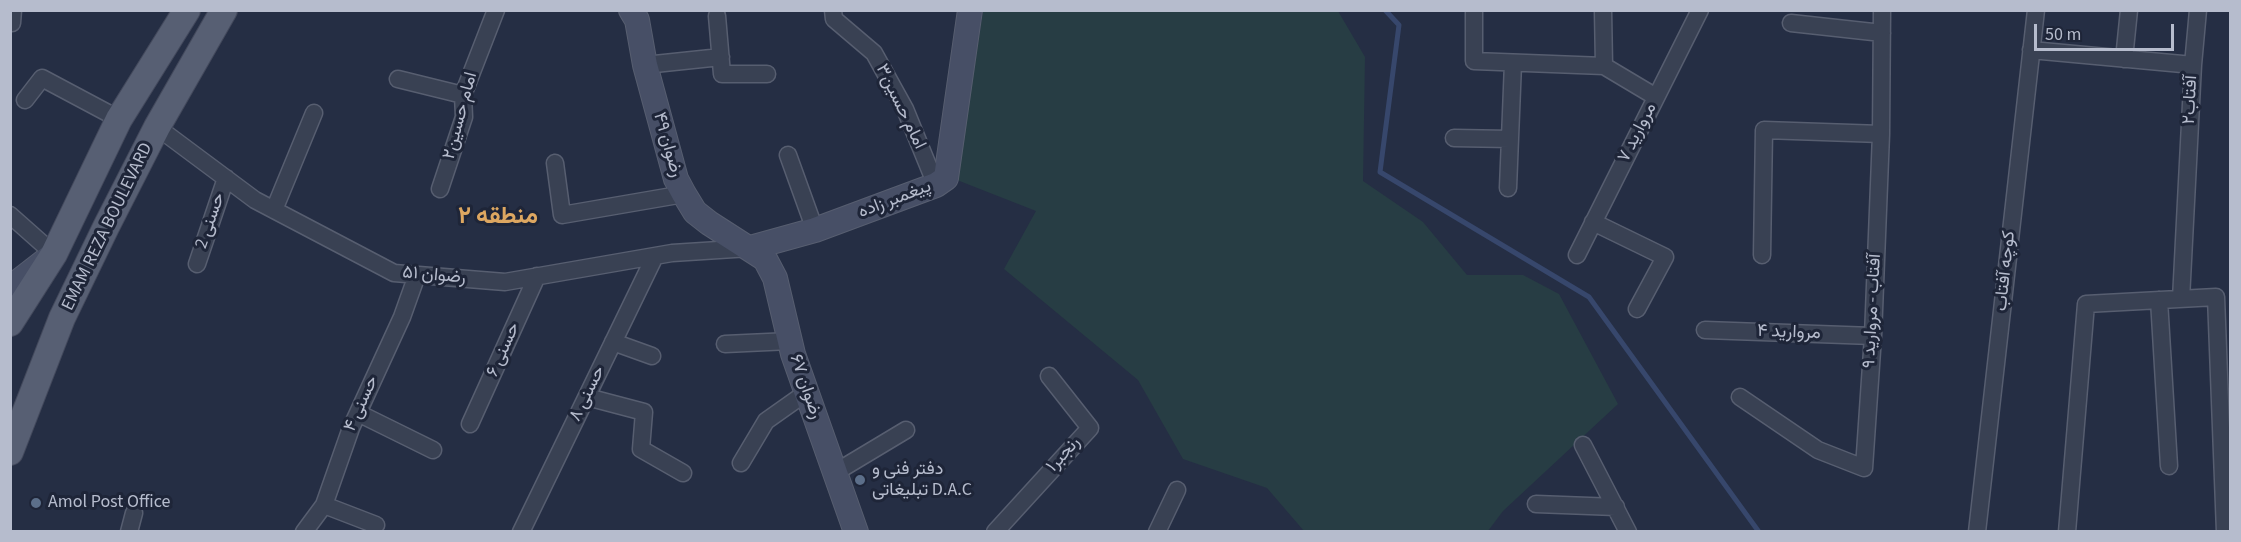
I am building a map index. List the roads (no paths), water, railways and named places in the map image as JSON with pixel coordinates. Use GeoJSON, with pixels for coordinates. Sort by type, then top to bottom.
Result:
{"type":"FeatureCollection","features":[{"type":"Feature","properties":{"kind":"main road","name":"EMAM REZA BOULEVARD"},"geometry":{"type":"LineString","coordinates":[[10,322],[54,254],[119,119],[187,10]]}},
{"type":"Feature","properties":{"kind":"main road","name":"EMAM REZA BOULEVARD"},"geometry":{"type":"LineString","coordinates":[[10,452],[62,318],[157,127],[224,10]]}},
{"type":"Feature","properties":{"kind":"main road"},"geometry":{"type":"LineString","coordinates":[[10,405],[42,344],[62,318]]}},
{"type":"Feature","properties":{"kind":"street","name":"امام حسین۲"},"geometry":{"type":"LineString","coordinates":[[440,189],[464,117],[463,94],[496,10]]}},
{"type":"Feature","properties":{"kind":"street","name":"رضوان ۴۹"},"geometry":{"type":"LineString","coordinates":[[631,10],[637,20],[645,65],[676,179],[695,212],[750,248]]}},
{"type":"Feature","properties":{"kind":"street","name":"امام حسین۳"},"geometry":{"type":"LineString","coordinates":[[833,10],[834,19],[874,53],[905,109],[936,185]]}},
{"type":"Feature","properties":{"kind":"street","name":"پیغمبر زاده"},"geometry":{"type":"LineString","coordinates":[[750,248],[815,230],[936,185],[946,178],[970,10]]}},
{"type":"Feature","properties":{"kind":"street"},"geometry":{"type":"LineString","coordinates":[[1474,10],[1474,61],[1604,66],[1656,97]]}},
{"type":"Feature","properties":{"kind":"street"},"geometry":{"type":"LineString","coordinates":[[1603,10],[1604,66]]}},
{"type":"Feature","properties":{"kind":"street","name":"مروارید ۷"},"geometry":{"type":"LineString","coordinates":[[1577,255],[1700,10]]}},
{"type":"Feature","properties":{"kind":"street","name":"آفتاب - مروارید ۹"},"geometry":{"type":"LineString","coordinates":[[1740,398],[1818,450],[1864,468],[1873,336],[1881,134],[1882,10]]}},
{"type":"Feature","properties":{"kind":"street","name":"کوچه آفتاب"},"geometry":{"type":"LineString","coordinates":[[1977,531],[2036,10]]}},
{"type":"Feature","properties":{"kind":"street"},"geometry":{"type":"LineString","coordinates":[[2124,59],[2129,10]]}},
{"type":"Feature","properties":{"kind":"street"},"geometry":{"type":"LineString","coordinates":[[2193,65],[2198,10]]}},
{"type":"Feature","properties":{"kind":"street"},"geometry":{"type":"LineString","coordinates":[[717,16],[722,74],[767,74]]}},
{"type":"Feature","properties":{"kind":"street"},"geometry":{"type":"LineString","coordinates":[[1791,23],[1882,33]]}},
{"type":"Feature","properties":{"kind":"street","name":"آفتاب۲"},"geometry":{"type":"LineString","coordinates":[[2031,50],[2193,65],[2181,298]]}},
{"type":"Feature","properties":{"kind":"street"},"geometry":{"type":"LineString","coordinates":[[645,65],[721,57]]}},
{"type":"Feature","properties":{"kind":"street"},"geometry":{"type":"LineString","coordinates":[[1508,188],[1513,63]]}},
{"type":"Feature","properties":{"kind":"street"},"geometry":{"type":"LineString","coordinates":[[25,100],[42,78],[119,119]]}},
{"type":"Feature","properties":{"kind":"street"},"geometry":{"type":"LineString","coordinates":[[398,79],[463,94]]}},
{"type":"Feature","properties":{"kind":"street"},"geometry":{"type":"LineString","coordinates":[[273,210],[314,113]]}},
{"type":"Feature","properties":{"kind":"street","name":"رضوان ۵۱"},"geometry":{"type":"LineString","coordinates":[[157,127],[255,200],[394,273],[506,282],[655,256],[750,248]]}},
{"type":"Feature","properties":{"kind":"street"},"geometry":{"type":"LineString","coordinates":[[1762,255],[1764,130],[1881,134]]}},
{"type":"Feature","properties":{"kind":"street"},"geometry":{"type":"LineString","coordinates":[[1454,138],[1510,140]]}},
{"type":"Feature","properties":{"kind":"street"},"geometry":{"type":"LineString","coordinates":[[788,155],[815,230]]}},
{"type":"Feature","properties":{"kind":"street"},"geometry":{"type":"LineString","coordinates":[[555,163],[562,215],[684,194]]}},
{"type":"Feature","properties":{"kind":"street","name":"حسنی 2"},"geometry":{"type":"LineString","coordinates":[[197,264],[226,178]]}},
{"type":"Feature","properties":{"kind":"street"},"geometry":{"type":"LineString","coordinates":[[10,215],[54,254],[10,288]]}},
{"type":"Feature","properties":{"kind":"street"},"geometry":{"type":"LineString","coordinates":[[1593,222],[1665,257],[1637,309]]}},
{"type":"Feature","properties":{"kind":"street","name":"رضوان ۶۷"},"geometry":{"type":"LineString","coordinates":[[750,248],[765,259],[775,278],[790,341],[856,531]]}},
{"type":"Feature","properties":{"kind":"street","name":"حسنی ۸"},"geometry":{"type":"LineString","coordinates":[[521,531],[655,256]]}},
{"type":"Feature","properties":{"kind":"street","name":"حسنی ۴"},"geometry":{"type":"LineString","coordinates":[[304,531],[324,505],[358,412],[402,317],[417,275]]}},
{"type":"Feature","properties":{"kind":"street","name":"حسنی ۶"},"geometry":{"type":"LineString","coordinates":[[470,424],[537,276]]}},
{"type":"Feature","properties":{"kind":"street"},"geometry":{"type":"LineString","coordinates":[[2067,531],[2086,304],[2216,297],[2225,531]]}},
{"type":"Feature","properties":{"kind":"street"},"geometry":{"type":"LineString","coordinates":[[2159,300],[2169,465]]}},
{"type":"Feature","properties":{"kind":"street","name":"مروارید ۴"},"geometry":{"type":"LineString","coordinates":[[1705,330],[1873,336]]}},
{"type":"Feature","properties":{"kind":"street"},"geometry":{"type":"LineString","coordinates":[[724,344],[790,341]]}},
{"type":"Feature","properties":{"kind":"street"},"geometry":{"type":"LineString","coordinates":[[613,342],[652,356]]}},
{"type":"Feature","properties":{"kind":"street","name":"رنجبر۱"},"geometry":{"type":"LineString","coordinates":[[995,531],[1090,428],[1050,376]]}},
{"type":"Feature","properties":{"kind":"street"},"geometry":{"type":"LineString","coordinates":[[741,463],[766,421],[807,392]]}},
{"type":"Feature","properties":{"kind":"street"},"geometry":{"type":"LineString","coordinates":[[586,397],[644,412],[641,449],[683,473]]}},
{"type":"Feature","properties":{"kind":"street"},"geometry":{"type":"LineString","coordinates":[[358,412],[433,450]]}},
{"type":"Feature","properties":{"kind":"street"},"geometry":{"type":"LineString","coordinates":[[836,472],[906,430]]}},
{"type":"Feature","properties":{"kind":"street"},"geometry":{"type":"LineString","coordinates":[[1583,445],[1628,531]]}},
{"type":"Feature","properties":{"kind":"street"},"geometry":{"type":"LineString","coordinates":[[1157,531],[1177,490]]}},
{"type":"Feature","properties":{"kind":"street"},"geometry":{"type":"LineString","coordinates":[[1536,504],[1616,507]]}},
{"type":"Feature","properties":{"kind":"street"},"geometry":{"type":"LineString","coordinates":[[324,505],[376,525]]}},
{"type":"Feature","properties":{"kind":"street"},"geometry":{"type":"LineString","coordinates":[[129,531],[134,513]]}},
{"type":"Feature","properties":{"kind":"waterway"},"geometry":{"type":"LineString","coordinates":[[1385,10],[1399,25],[1380,172],[1589,297],[1759,532]]}},
{"type":"Feature","properties":{"kind":"place","name":"دفتر فنی و تبلیغاتی D.A.C"},"geometry":{"type":"Point","coordinates":[860,480]}},
{"type":"Feature","properties":{"kind":"place","name":"Amol Post Office"},"geometry":{"type":"Point","coordinates":[36,503]}},
{"type":"Feature","properties":{"kind":"district","name":"منطقه ۲"},"geometry":{"type":"Point","coordinates":[498,218]}}]}
